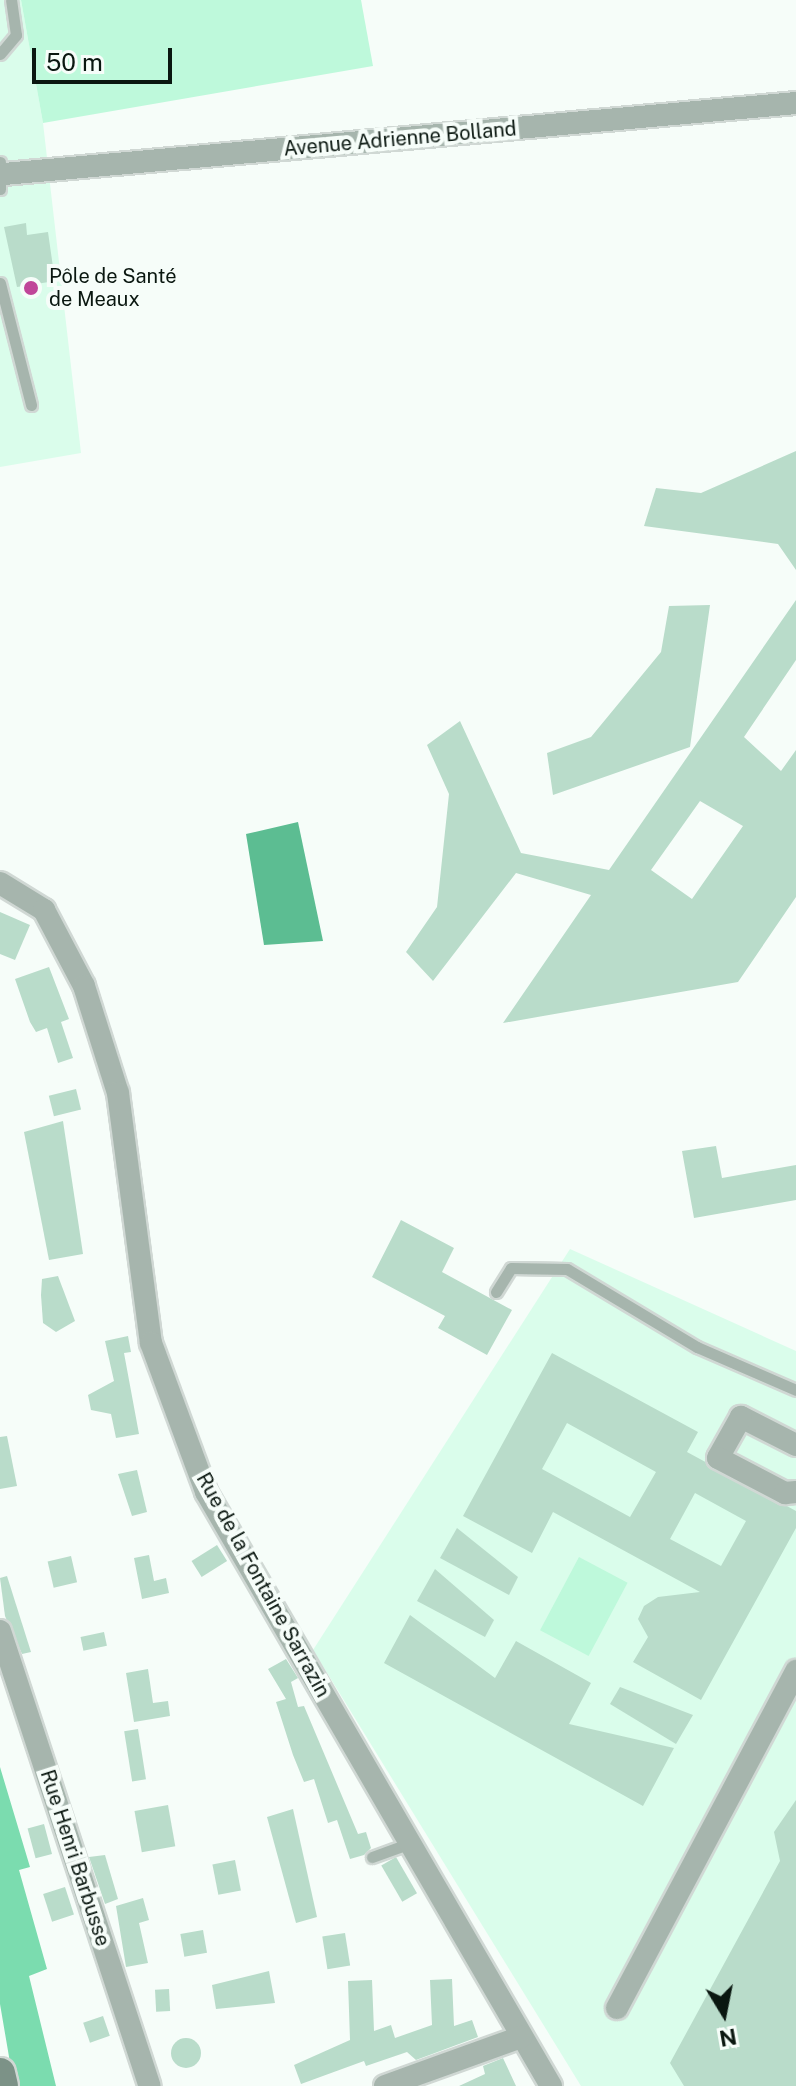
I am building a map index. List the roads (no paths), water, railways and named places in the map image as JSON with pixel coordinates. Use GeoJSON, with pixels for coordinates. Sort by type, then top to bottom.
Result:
{"type":"FeatureCollection","features":[{"type":"Feature","properties":{"kind":"main road"},"geometry":{"type":"LineString","coordinates":[[0,2073],[3,2086]]}},
{"type":"Feature","properties":{"kind":"street","name":"Avenue Adrienne Bolland"},"geometry":{"type":"LineString","coordinates":[[1,175],[796,103]]}},
{"type":"Feature","properties":{"kind":"street","name":"Rue de la Fontaine Sarrazin"},"geometry":{"type":"LineString","coordinates":[[0,883],[44,910],[84,986],[118,1093],[151,1343],[206,1492],[407,1844],[551,2086]]}},
{"type":"Feature","properties":{"kind":"street"},"geometry":{"type":"LineString","coordinates":[[796,1445],[741,1417],[718,1458],[785,1493],[796,1492]]}},
{"type":"Feature","properties":{"kind":"street","name":"Rue Henri Barbusse"},"geometry":{"type":"LineString","coordinates":[[0,1631],[150,2086]]}},
{"type":"Feature","properties":{"kind":"street"},"geometry":{"type":"LineString","coordinates":[[617,2008],[796,1671]]}},
{"type":"Feature","properties":{"kind":"street"},"geometry":{"type":"LineString","coordinates":[[385,2086],[521,2037]]}},
{"type":"Feature","properties":{"kind":"lane"},"geometry":{"type":"LineString","coordinates":[[0,54],[16,35],[11,0]]}},
{"type":"Feature","properties":{"kind":"lane"},"geometry":{"type":"LineString","coordinates":[[0,283],[31,405]]}},
{"type":"Feature","properties":{"kind":"lane"},"geometry":{"type":"LineString","coordinates":[[496,1292],[511,1268],[567,1269],[697,1347],[796,1390]]}},
{"type":"Feature","properties":{"kind":"lane"},"geometry":{"type":"LineString","coordinates":[[372,1857],[407,1844]]}},
{"type":"Feature","properties":{"kind":"place","name":"Pôle de Santé de Meaux"},"geometry":{"type":"Point","coordinates":[31,288]}}]}
